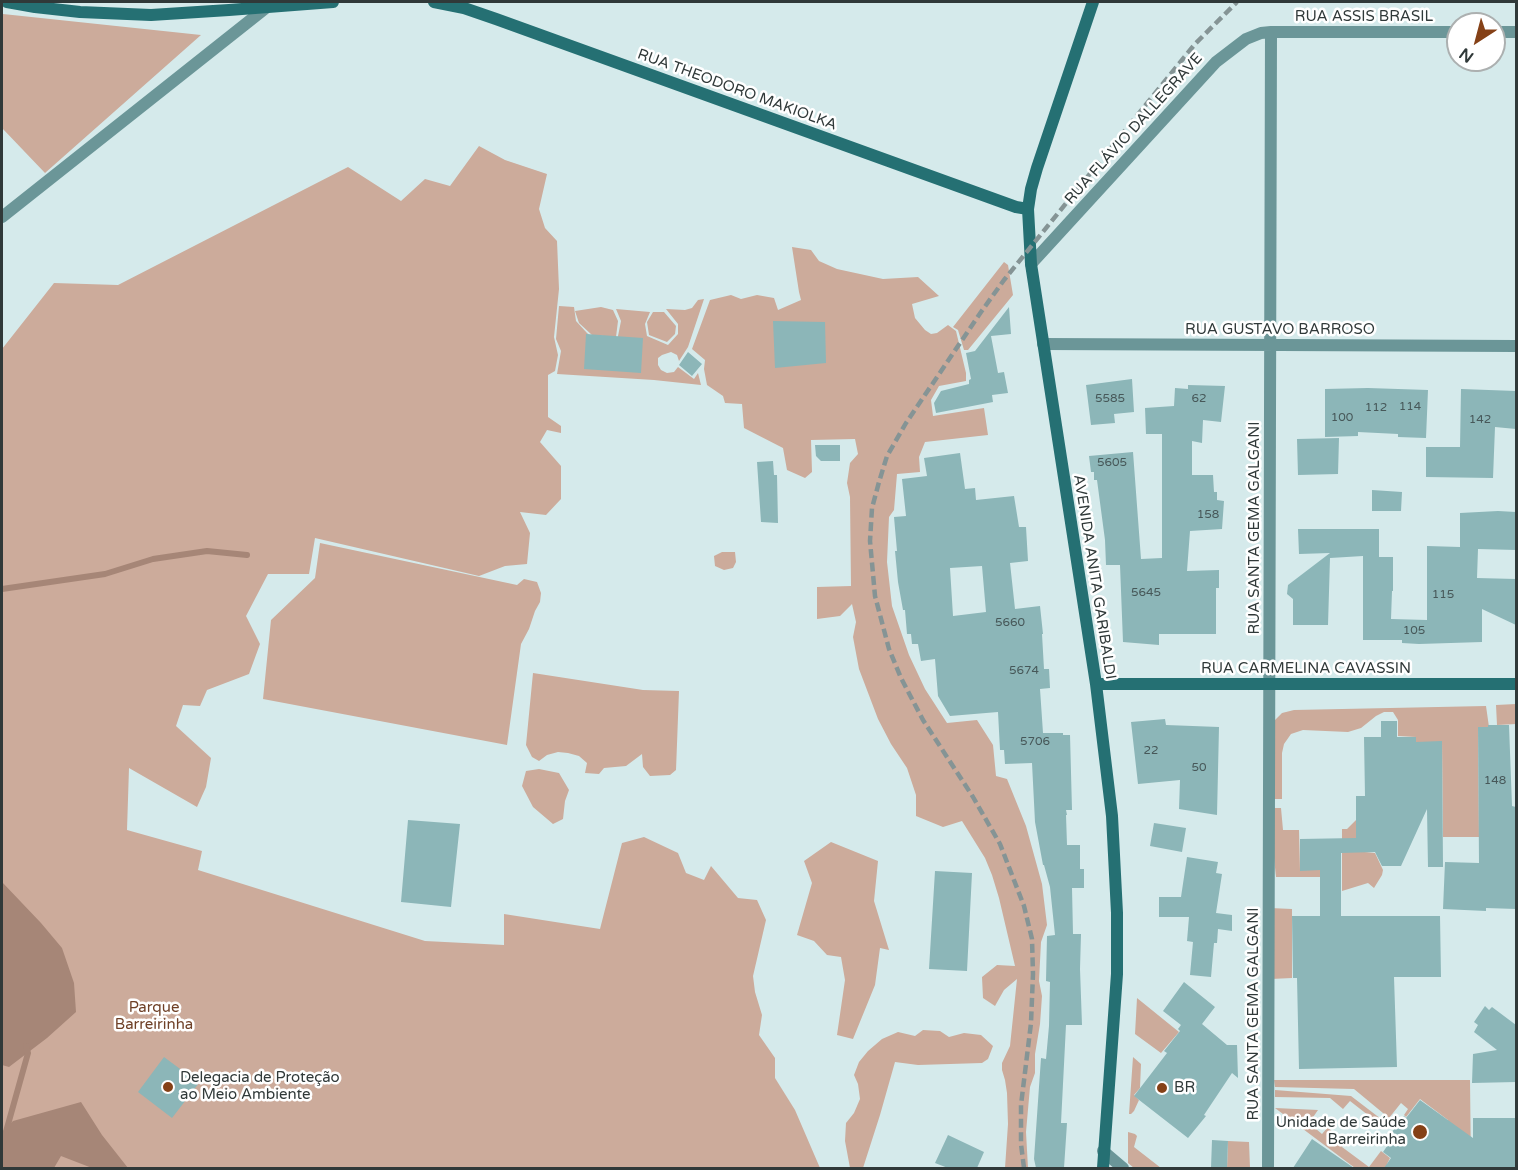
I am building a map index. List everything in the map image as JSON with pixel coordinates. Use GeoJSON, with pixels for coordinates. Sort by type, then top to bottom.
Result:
{"type":"FeatureCollection","features":[{"type":"Feature","properties":{"kind":"main road"},"geometry":{"type":"LineString","coordinates":[[7,2],[35,7],[151,15],[229,6],[267,7],[333,2]]}},
{"type":"Feature","properties":{"kind":"main road","name":"RUA THEODORO MAKIOLKA"},"geometry":{"type":"LineString","coordinates":[[434,2],[464,8],[496,19],[1016,207],[1028,209]]}},
{"type":"Feature","properties":{"kind":"main road","name":"AVENIDA ANITA GARIBALDI"},"geometry":{"type":"LineString","coordinates":[[1093,2],[1037,168],[1028,209],[1031,264],[1096,684],[1112,816],[1118,913],[1117,974],[1103,1168]]}},
{"type":"Feature","properties":{"kind":"main road","name":"RUA CARMELINA CAVASSIN"},"geometry":{"type":"LineString","coordinates":[[1096,684],[1516,684]]}},
{"type":"Feature","properties":{"kind":"street"},"geometry":{"type":"LineString","coordinates":[[2,218],[267,7]]}},
{"type":"Feature","properties":{"kind":"street","name":"RUA ASSIS BRASIL"},"geometry":{"type":"LineString","coordinates":[[1271,32],[1446,32]]}},
{"type":"Feature","properties":{"kind":"street","name":"RUA FLÁVIO DALLEGRAVE"},"geometry":{"type":"LineString","coordinates":[[1031,264],[1216,62],[1246,39],[1271,32]]}},
{"type":"Feature","properties":{"kind":"street","name":"RUA SANTA GEMA GALGANI"},"geometry":{"type":"LineString","coordinates":[[1268,1168],[1271,32]]}},
{"type":"Feature","properties":{"kind":"street","name":"RUA GUSTAVO BARROSO"},"geometry":{"type":"LineString","coordinates":[[1043,344],[1516,346]]}},
{"type":"Feature","properties":{"kind":"street"},"geometry":{"type":"LineString","coordinates":[[1103,1151],[1123,1168]]}},
{"type":"Feature","properties":{"kind":"green space"},"geometry":{"type":"Polygon","coordinates":[[[2,14],[201,35],[45,173],[2,128],[2,14]]]}},
{"type":"Feature","properties":{"kind":"green space","name":"Parque Barreirinha"},"geometry":{"type":"Polygon","coordinates":[[[479,146],[505,160],[547,174],[539,209],[545,228],[557,241],[559,289],[554,337],[558,355],[555,371],[548,375],[548,417],[561,426],[561,433],[547,430],[540,442],[561,466],[561,499],[546,515],[520,512],[530,533],[527,564],[505,566],[479,576],[315,538],[309,574],[268,574],[246,616],[260,644],[249,674],[207,690],[200,706],[183,705],[176,726],[211,758],[206,787],[197,807],[129,768],[127,830],[202,851],[198,870],[425,941],[504,945],[504,914],[600,929],[622,843],[644,837],[678,853],[686,873],[704,880],[711,866],[738,898],[757,900],[766,920],[753,976],[762,1015],[759,1035],[775,1058],[775,1078],[795,1110],[820,1168],[2,1168],[2,349],[54,283],[118,285],[348,167],[401,201],[425,179],[450,186],[479,146]]]}},
{"type":"Feature","properties":{"kind":"green space"},"geometry":{"type":"Polygon","coordinates":[[[792,247],[811,250],[819,261],[837,269],[883,279],[918,277],[939,296],[912,304],[915,318],[931,334],[937,333],[948,325],[956,331],[966,373],[966,381],[939,386],[931,400],[933,416],[984,408],[988,435],[925,442],[919,457],[920,472],[897,474],[894,510],[889,517],[887,562],[892,606],[909,655],[925,689],[947,723],[977,720],[993,745],[996,776],[1007,779],[1026,826],[1042,884],[1047,925],[1041,942],[1040,1024],[1035,1054],[1035,1073],[1030,1087],[1026,1132],[1028,1168],[1005,1168],[1008,1124],[1007,1093],[1002,1063],[1010,1046],[1017,979],[1004,990],[995,1006],[983,998],[982,977],[997,965],[1015,966],[992,875],[985,858],[962,821],[943,827],[916,816],[916,795],[907,768],[878,719],[859,669],[853,637],[856,622],[852,604],[840,616],[817,619],[817,587],[851,586],[850,497],[847,483],[850,463],[858,454],[855,439],[811,440],[812,472],[805,478],[787,470],[783,448],[744,428],[742,404],[725,403],[723,396],[707,385],[705,360],[692,349],[710,300],[731,295],[741,299],[757,295],[774,298],[778,310],[801,300],[792,247]]]}},
{"type":"Feature","properties":{"kind":"green space"},"geometry":{"type":"Polygon","coordinates":[[[1004,262],[1008,265],[1013,295],[968,350],[964,350],[958,330],[953,327],[1004,262]]]}},
{"type":"Feature","properties":{"kind":"green space"},"geometry":{"type":"Polygon","coordinates":[[[704,299],[688,347],[679,361],[677,355],[671,352],[658,358],[661,370],[667,373],[674,372],[678,367],[694,379],[698,373],[701,385],[557,374],[561,351],[556,339],[559,306],[574,307],[576,321],[605,348],[617,340],[621,321],[616,309],[650,312],[645,324],[647,336],[668,345],[678,334],[678,324],[666,309],[685,310],[692,308],[698,300],[704,299]]]}},
{"type":"Feature","properties":{"kind":"green space"},"geometry":{"type":"Polygon","coordinates":[[[601,307],[613,310],[618,321],[616,337],[592,335],[579,323],[575,311],[601,307]]]}},
{"type":"Feature","properties":{"kind":"green space"},"geometry":{"type":"Polygon","coordinates":[[[653,312],[664,312],[676,326],[675,334],[667,342],[649,335],[647,322],[653,312]]]}},
{"type":"Feature","properties":{"kind":"green space"},"geometry":{"type":"Polygon","coordinates":[[[320,543],[517,585],[524,579],[537,582],[541,593],[540,602],[521,644],[507,745],[263,699],[271,620],[315,578],[320,543]]]}},
{"type":"Feature","properties":{"kind":"green space"},"geometry":{"type":"Polygon","coordinates":[[[722,552],[735,552],[736,562],[733,568],[724,570],[715,566],[714,556],[722,552]]]}},
{"type":"Feature","properties":{"kind":"green space"},"geometry":{"type":"Polygon","coordinates":[[[533,673],[643,690],[679,691],[676,770],[670,775],[650,776],[643,767],[642,754],[626,766],[604,768],[599,774],[585,773],[587,763],[579,756],[568,753],[558,752],[547,755],[539,761],[532,757],[526,745],[533,673]]]}},
{"type":"Feature","properties":{"kind":"green space"},"geometry":{"type":"Polygon","coordinates":[[[1516,704],[1516,724],[1497,725],[1496,705],[1516,704]]]}},
{"type":"Feature","properties":{"kind":"green space"},"geometry":{"type":"Polygon","coordinates":[[[1486,706],[1489,727],[1478,728],[1479,837],[1443,837],[1442,742],[1416,742],[1416,737],[1398,736],[1398,720],[1393,712],[1384,712],[1361,728],[1348,732],[1303,730],[1291,734],[1284,744],[1282,753],[1282,799],[1273,799],[1273,722],[1282,713],[1294,710],[1486,706]]]}},
{"type":"Feature","properties":{"kind":"green space"},"geometry":{"type":"Polygon","coordinates":[[[539,769],[559,773],[569,790],[563,819],[553,824],[533,807],[522,786],[526,771],[539,769]]]}},
{"type":"Feature","properties":{"kind":"green space"},"geometry":{"type":"Polygon","coordinates":[[[1281,808],[1283,830],[1299,830],[1300,870],[1320,870],[1320,877],[1276,877],[1269,810],[1281,808]]]}},
{"type":"Feature","properties":{"kind":"green space"},"geometry":{"type":"Polygon","coordinates":[[[1357,819],[1365,819],[1365,852],[1375,853],[1383,870],[1382,875],[1374,888],[1368,883],[1342,891],[1342,829],[1347,829],[1357,819]]]}},
{"type":"Feature","properties":{"kind":"green space"},"geometry":{"type":"Polygon","coordinates":[[[831,842],[878,861],[874,901],[889,950],[880,948],[875,985],[853,1039],[837,1035],[845,980],[841,957],[827,955],[814,941],[797,935],[812,883],[804,861],[831,842]]]}},
{"type":"Feature","properties":{"kind":"green space"},"geometry":{"type":"Polygon","coordinates":[[[1270,908],[1292,909],[1292,978],[1271,979],[1270,908]]]}},
{"type":"Feature","properties":{"kind":"green space"},"geometry":{"type":"Polygon","coordinates":[[[1137,998],[1179,1032],[1161,1053],[1135,1034],[1137,998]]]}},
{"type":"Feature","properties":{"kind":"green space"},"geometry":{"type":"Polygon","coordinates":[[[923,1030],[940,1031],[949,1037],[964,1033],[981,1035],[993,1046],[988,1059],[982,1063],[918,1065],[895,1062],[863,1168],[850,1168],[845,1141],[846,1123],[854,1113],[860,1099],[854,1075],[859,1062],[882,1039],[898,1032],[915,1036],[923,1030]]]}},
{"type":"Feature","properties":{"kind":"green space"},"geometry":{"type":"Polygon","coordinates":[[[1133,1057],[1141,1064],[1140,1088],[1134,1095],[1139,1100],[1134,1111],[1129,1114],[1133,1057]]]}},
{"type":"Feature","properties":{"kind":"green space"},"geometry":{"type":"Polygon","coordinates":[[[1274,1080],[1470,1080],[1471,1168],[1460,1168],[1442,1155],[1448,1120],[1420,1099],[1406,1117],[1404,1115],[1408,1109],[1401,1103],[1389,1118],[1354,1089],[1275,1087],[1274,1080]]]}},
{"type":"Feature","properties":{"kind":"green space"},"geometry":{"type":"Polygon","coordinates":[[[1275,1090],[1351,1096],[1385,1122],[1382,1126],[1350,1101],[1343,1109],[1330,1098],[1275,1097],[1275,1090]]]}},
{"type":"Feature","properties":{"kind":"green space"},"geometry":{"type":"Polygon","coordinates":[[[1275,1108],[1318,1110],[1309,1123],[1322,1134],[1328,1127],[1343,1144],[1342,1147],[1369,1167],[1381,1151],[1390,1158],[1387,1164],[1393,1168],[1355,1168],[1275,1108]]]}},
{"type":"Feature","properties":{"kind":"green space"},"geometry":{"type":"Polygon","coordinates":[[[1128,1132],[1137,1136],[1134,1147],[1161,1168],[1134,1168],[1128,1163],[1128,1132]]]}},
{"type":"Feature","properties":{"kind":"green space"},"geometry":{"type":"Polygon","coordinates":[[[1228,1141],[1249,1142],[1250,1168],[1227,1168],[1228,1141]]]}},
{"type":"Feature","properties":{"kind":"shaded area"},"geometry":{"type":"Polygon","coordinates":[[[2,882],[62,948],[74,983],[76,1012],[9,1067],[2,1065],[2,882]]]}},
{"type":"Feature","properties":{"kind":"shaded area"},"geometry":{"type":"Polygon","coordinates":[[[81,1102],[102,1135],[128,1168],[92,1168],[61,1156],[54,1168],[2,1168],[2,1132],[13,1121],[81,1102]]]}},
{"type":"Feature","properties":{"kind":"building"},"geometry":{"type":"Polygon","coordinates":[[[1009,307],[1011,334],[991,336],[998,373],[1004,372],[1008,393],[992,395],[993,402],[936,413],[934,403],[941,391],[969,384],[971,379],[966,353],[975,351],[1009,307]]]}},
{"type":"Feature","properties":{"kind":"building"},"geometry":{"type":"Polygon","coordinates":[[[773,321],[825,322],[826,363],[775,368],[773,321]]]}},
{"type":"Feature","properties":{"kind":"building"},"geometry":{"type":"Polygon","coordinates":[[[586,334],[643,338],[641,373],[584,369],[586,334]]]}},
{"type":"Feature","properties":{"kind":"building"},"geometry":{"type":"Polygon","coordinates":[[[688,352],[702,364],[692,376],[679,365],[688,352]]]}},
{"type":"Feature","properties":{"kind":"building"},"geometry":{"type":"Polygon","coordinates":[[[1132,379],[1134,412],[1114,414],[1115,423],[1091,425],[1086,385],[1132,379]]]}},
{"type":"Feature","properties":{"kind":"building"},"geometry":{"type":"Polygon","coordinates":[[[1188,385],[1225,386],[1221,422],[1203,420],[1202,443],[1192,441],[1192,475],[1213,475],[1217,500],[1224,501],[1222,529],[1190,531],[1187,571],[1219,570],[1219,588],[1216,588],[1216,634],[1159,634],[1159,645],[1123,642],[1120,565],[1106,565],[1097,480],[1094,480],[1094,472],[1091,472],[1089,456],[1133,452],[1141,559],[1162,558],[1162,434],[1146,434],[1145,408],[1174,406],[1175,388],[1188,389],[1188,385]]]}},
{"type":"Feature","properties":{"kind":"building"},"geometry":{"type":"Polygon","coordinates":[[[1325,389],[1428,390],[1426,438],[1358,432],[1358,436],[1325,437],[1325,389]]]}},
{"type":"Feature","properties":{"kind":"building"},"geometry":{"type":"Polygon","coordinates":[[[1461,389],[1516,391],[1516,429],[1495,427],[1493,478],[1426,477],[1426,447],[1460,447],[1461,389]]]}},
{"type":"Feature","properties":{"kind":"building"},"geometry":{"type":"Polygon","coordinates":[[[1339,438],[1338,474],[1298,475],[1297,439],[1339,438]]]}},
{"type":"Feature","properties":{"kind":"building"},"geometry":{"type":"Polygon","coordinates":[[[815,445],[840,445],[840,461],[821,461],[816,456],[815,445]]]}},
{"type":"Feature","properties":{"kind":"building"},"geometry":{"type":"Polygon","coordinates":[[[960,453],[965,489],[975,488],[976,500],[1014,496],[1019,527],[1026,527],[1028,561],[1010,563],[1015,609],[1040,606],[1044,669],[1049,669],[1050,688],[1040,689],[1043,733],[1070,735],[1072,810],[1066,810],[1067,845],[1080,845],[1080,869],[1084,869],[1084,888],[1072,888],[1073,934],[1081,934],[1082,1025],[1066,1025],[1061,1123],[1067,1123],[1064,1168],[1036,1168],[1034,1159],[1041,1058],[1046,1059],[1049,1026],[1050,982],[1046,981],[1047,936],[1055,935],[1050,887],[1043,865],[1035,822],[1032,763],[1005,764],[1004,750],[1000,750],[998,712],[950,716],[938,696],[935,659],[921,661],[918,644],[912,644],[911,634],[907,634],[905,610],[903,610],[898,582],[894,517],[906,516],[902,479],[927,476],[924,458],[960,453]],[[982,566],[950,568],[953,616],[986,612],[982,566]]]}},
{"type":"Feature","properties":{"kind":"building"},"geometry":{"type":"Polygon","coordinates":[[[773,461],[774,475],[777,475],[778,523],[761,522],[757,462],[773,461]]]}},
{"type":"Feature","properties":{"kind":"building"},"geometry":{"type":"Polygon","coordinates":[[[1372,490],[1402,492],[1401,511],[1372,511],[1372,490]]]}},
{"type":"Feature","properties":{"kind":"building"},"geometry":{"type":"Polygon","coordinates":[[[1516,512],[1516,550],[1478,549],[1477,578],[1516,579],[1516,625],[1482,609],[1482,642],[1419,644],[1402,643],[1402,640],[1363,640],[1363,556],[1330,558],[1328,625],[1293,625],[1293,599],[1287,594],[1288,585],[1330,553],[1299,554],[1298,529],[1379,529],[1379,557],[1393,557],[1391,619],[1427,620],[1427,546],[1460,547],[1460,513],[1516,512]]]}},
{"type":"Feature","properties":{"kind":"building"},"geometry":{"type":"Polygon","coordinates":[[[1165,719],[1166,725],[1219,727],[1217,815],[1179,809],[1180,780],[1138,784],[1131,722],[1165,719]]]}},
{"type":"Feature","properties":{"kind":"building"},"geometry":{"type":"Polygon","coordinates":[[[1381,721],[1397,721],[1397,737],[1416,737],[1416,742],[1442,741],[1443,867],[1428,867],[1427,809],[1401,866],[1382,866],[1375,852],[1341,853],[1341,916],[1440,916],[1441,977],[1394,977],[1397,1067],[1299,1069],[1297,978],[1293,978],[1292,916],[1320,916],[1320,870],[1300,871],[1300,839],[1356,838],[1356,796],[1365,796],[1364,737],[1381,737],[1381,721]]]}},
{"type":"Feature","properties":{"kind":"building"},"geometry":{"type":"Polygon","coordinates":[[[1488,725],[1509,725],[1512,806],[1516,807],[1516,909],[1486,908],[1486,911],[1443,909],[1445,862],[1479,863],[1478,727],[1488,727],[1488,725]]]}},
{"type":"Feature","properties":{"kind":"building"},"geometry":{"type":"Polygon","coordinates":[[[408,820],[460,824],[451,907],[401,902],[408,820]]]}},
{"type":"Feature","properties":{"kind":"building"},"geometry":{"type":"Polygon","coordinates":[[[1154,823],[1186,828],[1182,852],[1150,846],[1154,823]]]}},
{"type":"Feature","properties":{"kind":"building"},"geometry":{"type":"Polygon","coordinates":[[[1187,857],[1218,862],[1216,873],[1222,874],[1216,913],[1232,915],[1232,931],[1218,929],[1217,943],[1214,943],[1211,977],[1190,975],[1193,942],[1187,941],[1189,917],[1159,917],[1159,897],[1181,897],[1187,857]]]}},
{"type":"Feature","properties":{"kind":"building"},"geometry":{"type":"Polygon","coordinates":[[[935,871],[972,873],[967,971],[929,969],[935,871]]]}},
{"type":"Feature","properties":{"kind":"building"},"geometry":{"type":"Polygon","coordinates":[[[1184,982],[1215,1007],[1202,1024],[1227,1045],[1237,1045],[1238,1078],[1232,1073],[1204,1115],[1206,1116],[1188,1138],[1134,1096],[1167,1053],[1164,1051],[1180,1031],[1178,1029],[1181,1025],[1163,1011],[1184,982]]]}},
{"type":"Feature","properties":{"kind":"building"},"geometry":{"type":"Polygon","coordinates":[[[1485,1006],[1489,1010],[1492,1007],[1516,1025],[1516,1082],[1472,1083],[1473,1054],[1497,1050],[1474,1032],[1478,1025],[1474,1022],[1485,1006]]]}},
{"type":"Feature","properties":{"kind":"building","name":"Delegacia de Proteção ao Meio Ambiente"},"geometry":{"type":"Polygon","coordinates":[[[164,1057],[199,1083],[172,1118],[138,1092],[164,1057]]]}},
{"type":"Feature","properties":{"kind":"building"},"geometry":{"type":"Polygon","coordinates":[[[1420,1100],[1473,1138],[1473,1118],[1516,1118],[1516,1168],[1384,1168],[1391,1158],[1383,1152],[1392,1139],[1389,1136],[1420,1100]]]}},
{"type":"Feature","properties":{"kind":"building"},"geometry":{"type":"Polygon","coordinates":[[[948,1135],[984,1152],[977,1168],[948,1168],[935,1163],[948,1135]]]}},
{"type":"Feature","properties":{"kind":"building"},"geometry":{"type":"Polygon","coordinates":[[[1312,1139],[1354,1168],[1293,1168],[1312,1139]]]}},
{"type":"Feature","properties":{"kind":"building"},"geometry":{"type":"Polygon","coordinates":[[[1212,1140],[1228,1141],[1227,1168],[1211,1168],[1212,1140]]]}},
{"type":"Feature","properties":{"kind":"waterway"},"geometry":{"type":"LineString","coordinates":[[2,589],[105,574],[153,559],[207,551],[247,555]]}},
{"type":"Feature","properties":{"kind":"waterway"},"geometry":{"type":"LineString","coordinates":[[2,1146],[28,1053],[26,1046]]}},
{"type":"Feature","properties":{"kind":"railway"},"geometry":{"type":"LineString","coordinates":[[1024,1168],[1021,1144],[1021,1105],[1031,1023],[1032,939],[1024,906],[1000,844],[973,797],[923,720],[889,649],[875,596],[870,541],[872,508],[887,456],[906,423],[1004,280],[1195,44],[1237,2]]}},
{"type":"Feature","properties":{"kind":"place","name":"Delegacia de Proteção ao Meio Ambiente"},"geometry":{"type":"Point","coordinates":[168,1087]}},
{"type":"Feature","properties":{"kind":"place","name":"BR"},"geometry":{"type":"Point","coordinates":[1162,1088]}},
{"type":"Feature","properties":{"kind":"place","name":"Unidade de Saúde Barreirinha"},"geometry":{"type":"Point","coordinates":[1420,1132]}}]}
